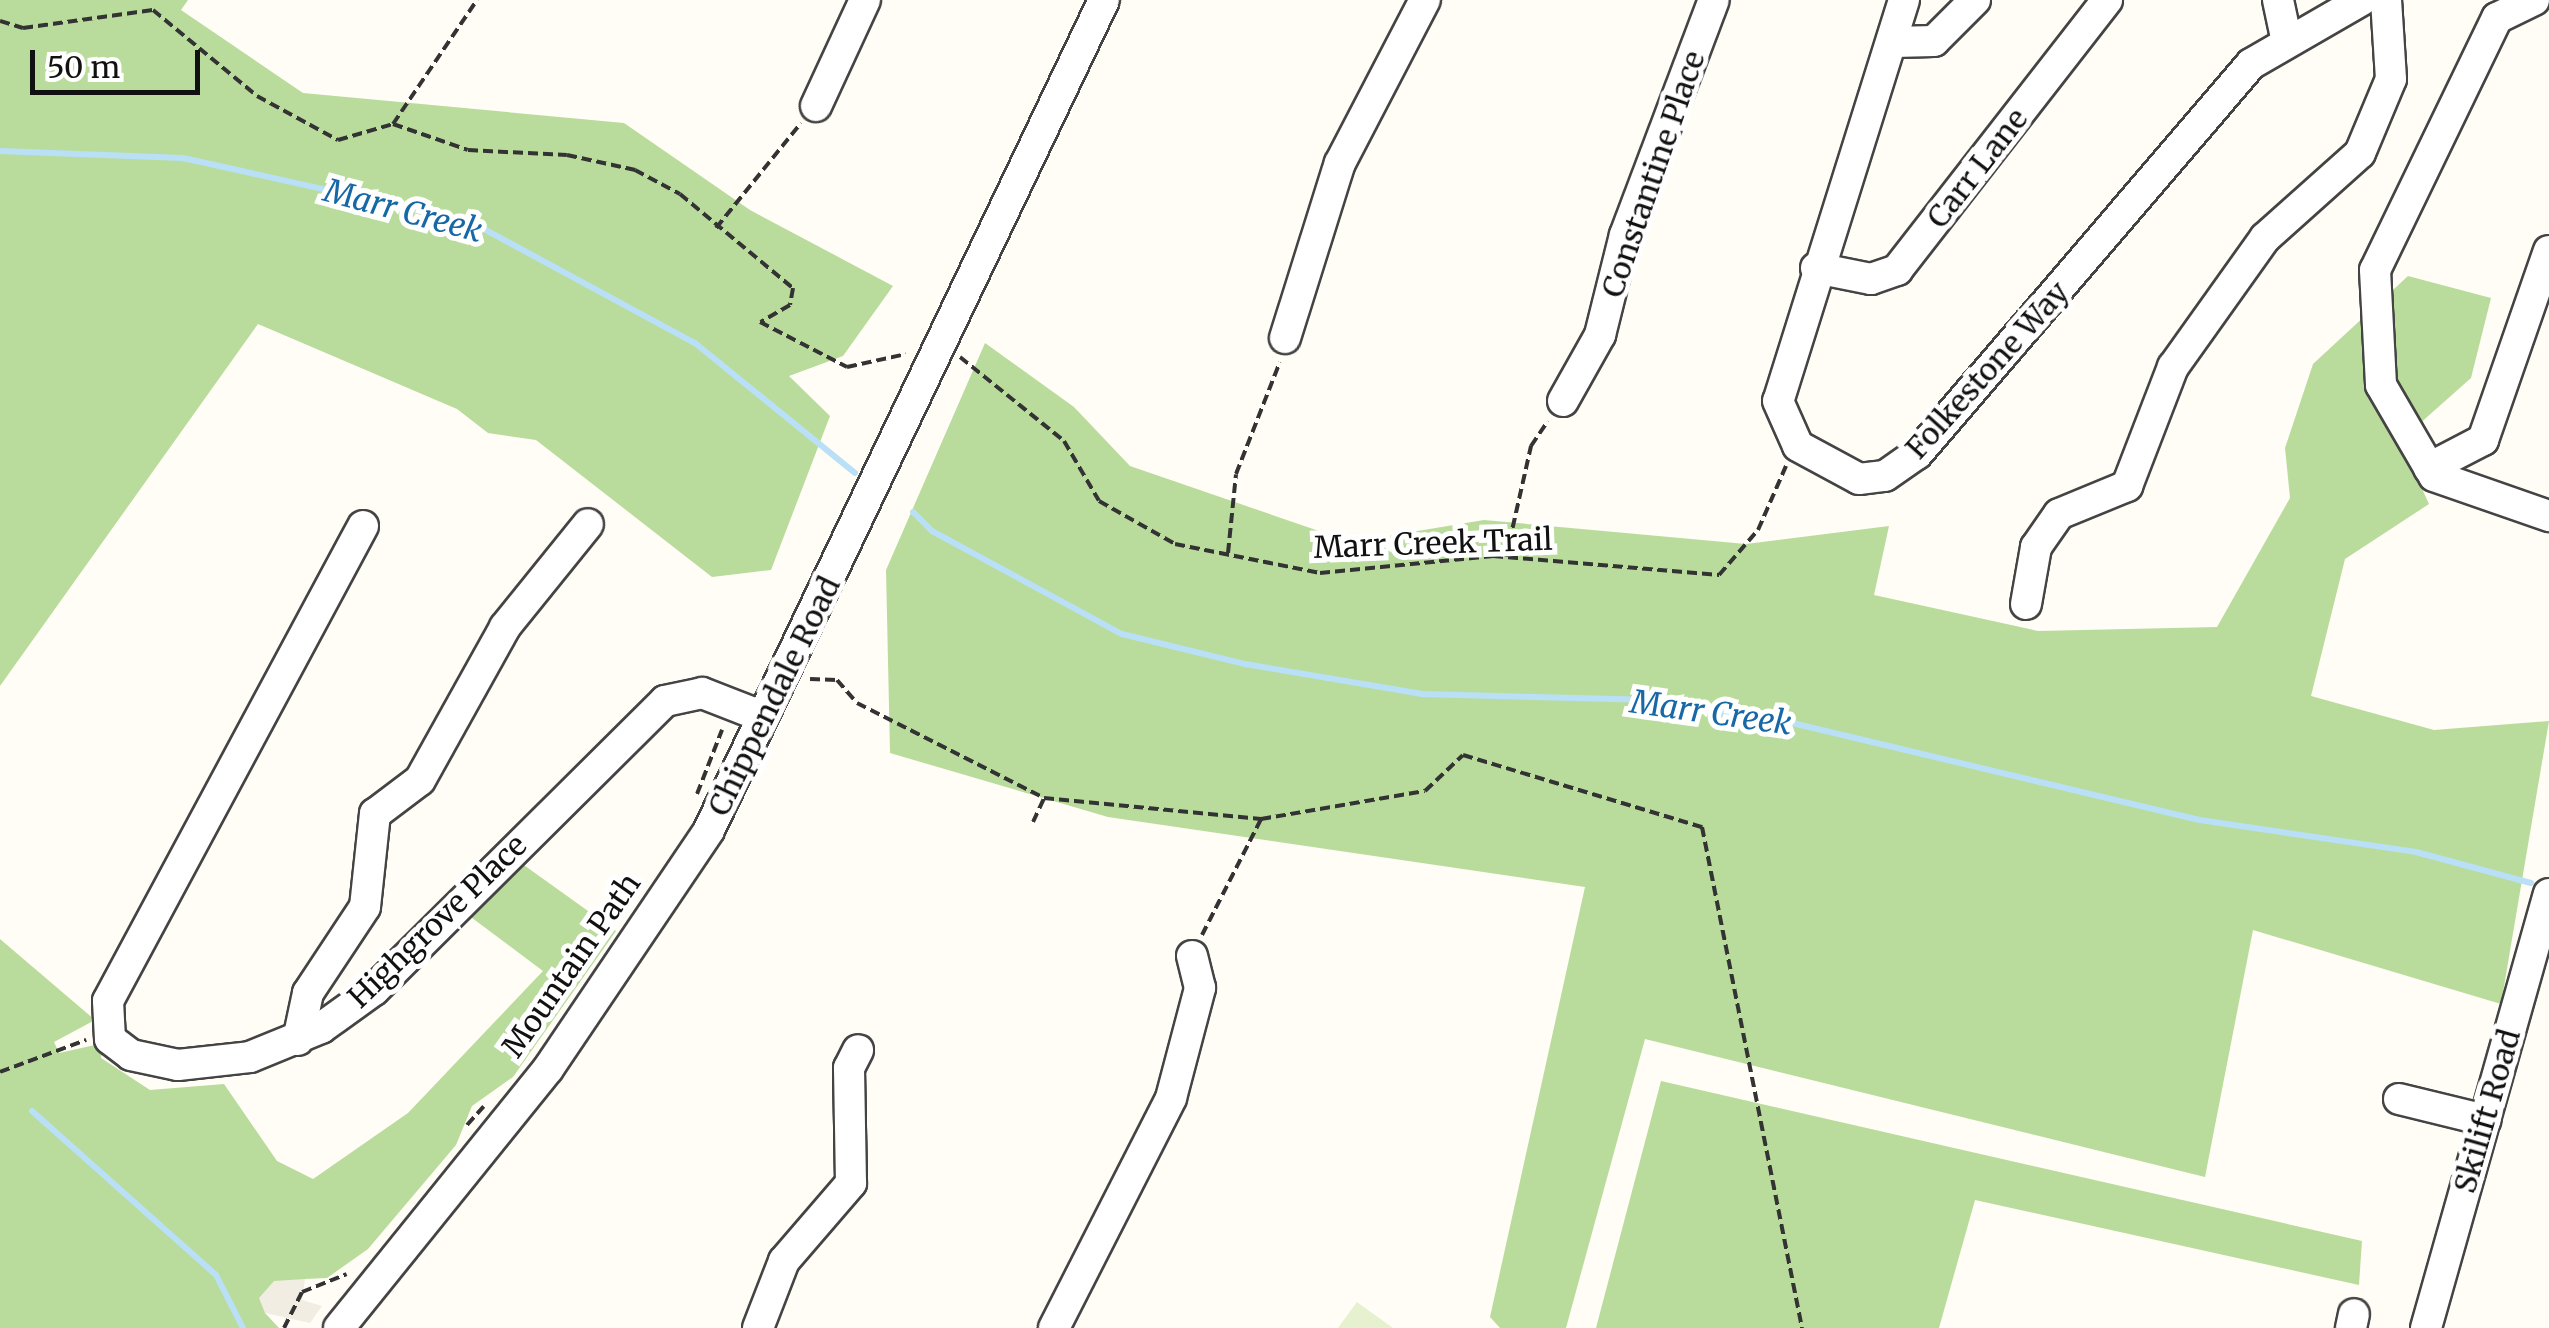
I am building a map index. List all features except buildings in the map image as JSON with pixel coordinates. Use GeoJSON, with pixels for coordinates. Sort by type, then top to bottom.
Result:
{"type":"FeatureCollection","features":[{"type":"Feature","properties":{"kind":"street"},"geometry":{"type":"LineString","coordinates":[[816,106],[865,0]]}},
{"type":"Feature","properties":{"kind":"street","name":"Chippendale Road"},"geometry":{"type":"LineString","coordinates":[[339,1328],[628,960],[709,830],[746,717],[1104,0]]}},
{"type":"Feature","properties":{"kind":"street"},"geometry":{"type":"LineString","coordinates":[[1285,338],[1340,163],[1425,0]]}},
{"type":"Feature","properties":{"kind":"street","name":"Constantine Place"},"geometry":{"type":"LineString","coordinates":[[1562,401],[1600,335],[1625,235],[1714,0]]}},
{"type":"Feature","properties":{"kind":"street"},"geometry":{"type":"LineString","coordinates":[[1798,446],[1778,401],[1816,268],[1894,42],[1904,0]]}},
{"type":"Feature","properties":{"kind":"street"},"geometry":{"type":"LineString","coordinates":[[1894,42],[1934,42],[1975,0]]}},
{"type":"Feature","properties":{"kind":"street","name":"Carr Lane"},"geometry":{"type":"LineString","coordinates":[[1816,268],[1871,279],[1897,270],[2108,0]]}},
{"type":"Feature","properties":{"kind":"street"},"geometry":{"type":"LineString","coordinates":[[2278,0],[2286,38]]}},
{"type":"Feature","properties":{"kind":"street","name":"Folkestone Way"},"geometry":{"type":"LineString","coordinates":[[1798,446],[1860,479],[1885,476],[1918,454],[2028,334],[2196,119],[2286,38],[2362,0]]}},
{"type":"Feature","properties":{"kind":"street"},"geometry":{"type":"LineString","coordinates":[[2026,604],[2036,547],[2059,514],[2127,486],[2173,367],[2265,238],[2360,153],[2390,79],[2386,0]]}},
{"type":"Feature","properties":{"kind":"street"},"geometry":{"type":"LineString","coordinates":[[2534,0],[2497,18],[2376,270],[2380,385],[2429,468],[2549,516]]}},
{"type":"Feature","properties":{"kind":"street"},"geometry":{"type":"LineString","coordinates":[[2429,468],[2483,440],[2549,251]]}},
{"type":"Feature","properties":{"kind":"street"},"geometry":{"type":"LineString","coordinates":[[298,1040],[308,992],[364,908],[376,814],[420,780],[505,627],[588,524]]}},
{"type":"Feature","properties":{"kind":"street"},"geometry":{"type":"LineString","coordinates":[[110,1039],[108,1001],[137,940],[232,782],[362,526]]}},
{"type":"Feature","properties":{"kind":"street","name":"Highgrove Place"},"geometry":{"type":"LineString","coordinates":[[110,1039],[147,1062],[178,1065],[298,1040],[374,990],[665,702],[702,692],[746,717]]}},
{"type":"Feature","properties":{"kind":"street","name":"Skilift Road"},"geometry":{"type":"LineString","coordinates":[[2426,1328],[2549,894]]}},
{"type":"Feature","properties":{"kind":"street"},"geometry":{"type":"LineString","coordinates":[[1054,1328],[1172,1098],[1200,988],[1192,956]]}},
{"type":"Feature","properties":{"kind":"street"},"geometry":{"type":"LineString","coordinates":[[758,1328],[784,1261],[851,1183],[849,1068],[858,1050]]}},
{"type":"Feature","properties":{"kind":"street"},"geometry":{"type":"LineString","coordinates":[[2399,1099],[2484,1120]]}},
{"type":"Feature","properties":{"kind":"path"},"geometry":{"type":"LineString","coordinates":[[393,124],[476,0]]}},
{"type":"Feature","properties":{"kind":"path"},"geometry":{"type":"LineString","coordinates":[[0,21],[23,28],[153,10],[257,96],[338,140],[393,124],[468,150],[567,155],[636,170],[795,291],[790,305],[759,318],[793,343],[847,366],[922,351]]}},
{"type":"Feature","properties":{"kind":"path"},"geometry":{"type":"LineString","coordinates":[[716,228],[816,106]]}},
{"type":"Feature","properties":{"kind":"path"},"geometry":{"type":"LineString","coordinates":[[1228,554],[1236,474],[1264,418],[1285,338]]}},
{"type":"Feature","properties":{"kind":"path","name":"Marr Creek Trail"},"geometry":{"type":"LineString","coordinates":[[956,354],[992,373],[1064,441],[1098,501],[1175,544],[1320,574],[1506,557],[1720,575],[1750,542],[1798,446]]}},
{"type":"Feature","properties":{"kind":"path"},"geometry":{"type":"LineString","coordinates":[[1506,557],[1531,446],[1562,401]]}},
{"type":"Feature","properties":{"kind":"path"},"geometry":{"type":"LineString","coordinates":[[798,676],[837,680],[856,703],[1044,798],[1262,819],[1425,791],[1463,755],[1702,827],[1802,1328]]}},
{"type":"Feature","properties":{"kind":"path"},"geometry":{"type":"LineString","coordinates":[[697,802],[705,760],[746,717]]}},
{"type":"Feature","properties":{"kind":"path"},"geometry":{"type":"LineString","coordinates":[[1033,822],[1044,798]]}},
{"type":"Feature","properties":{"kind":"path"},"geometry":{"type":"LineString","coordinates":[[1192,956],[1262,819]]}},
{"type":"Feature","properties":{"kind":"path"},"geometry":{"type":"LineString","coordinates":[[0,1072],[110,1039]]}},
{"type":"Feature","properties":{"kind":"path","name":"Mountain Path"},"geometry":{"type":"LineString","coordinates":[[464,1140],[476,1110],[502,1097]]}},
{"type":"Feature","properties":{"kind":"path"},"geometry":{"type":"LineString","coordinates":[[284,1328],[302,1292],[356,1267]]}},
{"type":"Feature","properties":{"kind":"green space"},"geometry":{"type":"Polygon","coordinates":[[[0,0],[188,0],[181,10],[303,93],[624,123],[750,210],[893,286],[843,356],[789,376],[830,416],[771,570],[712,577],[536,440],[488,433],[457,409],[258,324],[0,686],[0,0]]]}},
{"type":"Feature","properties":{"kind":"green space"},"geometry":{"type":"Polygon","coordinates":[[[2408,276],[2491,298],[2471,378],[2400,441],[2429,504],[2345,559],[2311,696],[2434,730],[2549,721],[2501,1004],[2253,930],[2205,1177],[1645,1039],[1566,1328],[1500,1328],[1490,1317],[1585,887],[1108,817],[890,753],[886,570],[985,343],[1074,407],[1130,466],[1351,542],[1484,520],[1746,544],[1889,526],[1874,595],[2038,631],[2217,627],[2290,498],[2285,448],[2313,364],[2408,276]]]}},
{"type":"Feature","properties":{"kind":"green space"},"geometry":{"type":"Polygon","coordinates":[[[514,858],[616,931],[513,1077],[472,1106],[456,1145],[368,1249],[327,1278],[305,1279],[265,1313],[279,1328],[0,1328],[0,939],[95,1020],[54,1042],[59,1053],[104,1043],[101,1058],[150,1090],[224,1084],[277,1161],[313,1179],[408,1113],[543,971],[460,909],[514,858]]]}},
{"type":"Feature","properties":{"kind":"green space"},"geometry":{"type":"Polygon","coordinates":[[[1661,1081],[2362,1241],[2359,1285],[1975,1200],[1939,1328],[1596,1328],[1661,1081]]]}},
{"type":"Feature","properties":{"kind":"green space"},"geometry":{"type":"Polygon","coordinates":[[[1357,1302],[1393,1328],[1338,1328],[1357,1302]]]}},
{"type":"Feature","properties":{"kind":"shaded area"},"geometry":{"type":"Polygon","coordinates":[[[305,1279],[302,1300],[322,1306],[310,1323],[265,1313],[259,1298],[274,1281],[305,1279]]]}},
{"type":"Feature","properties":{"kind":"waterway","name":"Marr Creek"},"geometry":{"type":"LineString","coordinates":[[0,151],[183,158],[471,222],[695,343],[855,473]]}},
{"type":"Feature","properties":{"kind":"waterway","name":"Marr Creek"},"geometry":{"type":"LineString","coordinates":[[913,512],[932,531],[1122,634],[1245,664],[1422,694],[1644,700],[1788,722],[2200,820],[2416,852],[2531,883]]}},
{"type":"Feature","properties":{"kind":"waterway"},"geometry":{"type":"LineString","coordinates":[[32,1111],[216,1275],[243,1328]]}}]}
